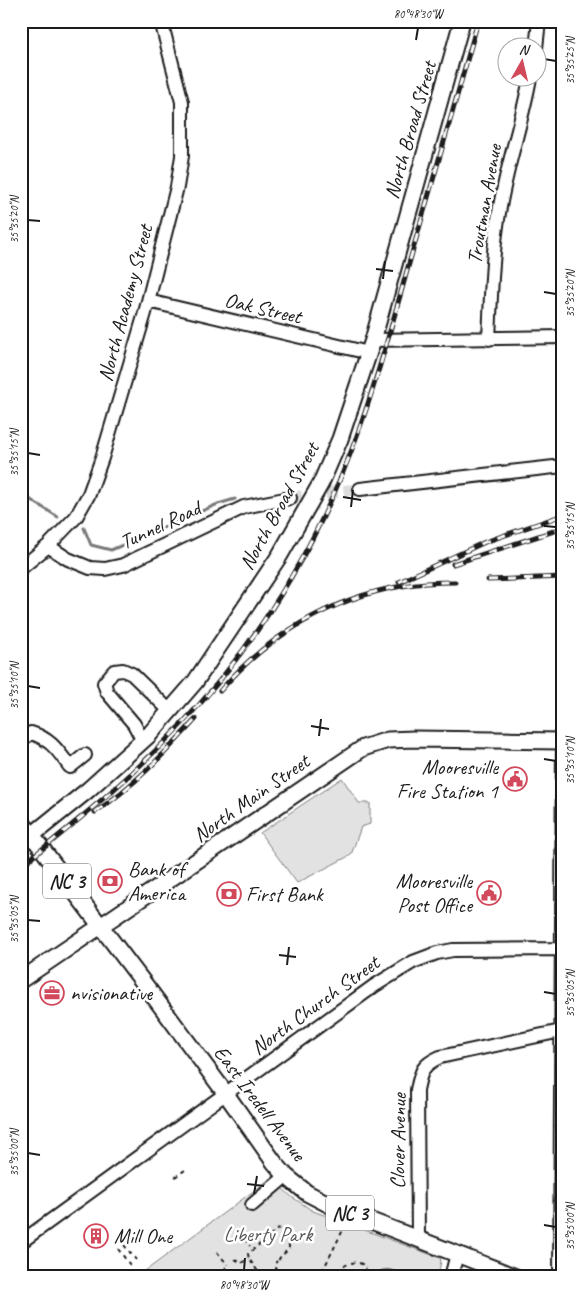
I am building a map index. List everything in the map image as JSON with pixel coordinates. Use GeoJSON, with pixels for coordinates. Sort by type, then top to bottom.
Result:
{"type":"FeatureCollection","features":[{"type":"Feature","properties":{"kind":"main road","name":"North Broad Street"},"geometry":{"type":"LineString","coordinates":[[27,840],[88,790],[143,741],[195,682],[280,555],[321,483],[340,438],[371,346],[462,21]]}},
{"type":"Feature","properties":{"kind":"main road","name":"North Main Street"},"geometry":{"type":"LineString","coordinates":[[21,980],[363,748],[388,740],[414,738],[563,741]]}},
{"type":"Feature","properties":{"kind":"main road","name":"NC 3"},"geometry":{"type":"LineString","coordinates":[[21,821],[27,840],[102,926]]}},
{"type":"Feature","properties":{"kind":"main road","name":"East Iredell Avenue"},"geometry":{"type":"LineString","coordinates":[[102,926],[286,1176],[307,1193],[330,1205],[516,1277]]}},
{"type":"Feature","properties":{"kind":"street","name":"North Academy Street"},"geometry":{"type":"LineString","coordinates":[[21,568],[48,546],[76,517],[89,494],[102,458],[148,301],[177,187],[182,156],[182,102],[160,21]]}},
{"type":"Feature","properties":{"kind":"street"},"geometry":{"type":"LineString","coordinates":[[537,38],[539,21]]}},
{"type":"Feature","properties":{"kind":"street","name":"Troutman Avenue"},"geometry":{"type":"LineString","coordinates":[[489,339],[492,274],[499,212],[508,165],[527,88]]}},
{"type":"Feature","properties":{"kind":"street","name":"Oak Street"},"geometry":{"type":"LineString","coordinates":[[148,301],[371,346],[563,337]]}},
{"type":"Feature","properties":{"kind":"street"},"geometry":{"type":"LineString","coordinates":[[360,489],[563,466]]}},
{"type":"Feature","properties":{"kind":"street","name":"Tunnel Road"},"geometry":{"type":"LineString","coordinates":[[48,546],[75,562],[90,568],[105,569],[123,565],[244,507],[290,498]]}},
{"type":"Feature","properties":{"kind":"street"},"geometry":{"type":"LineString","coordinates":[[143,741],[134,724],[107,692],[104,684],[108,676],[114,670],[123,670],[132,674],[170,710]]}},
{"type":"Feature","properties":{"kind":"street"},"geometry":{"type":"LineString","coordinates":[[21,740],[31,733],[42,736],[56,748],[70,767],[85,755]]}},
{"type":"Feature","properties":{"kind":"street"},"geometry":{"type":"LineString","coordinates":[[560,1277],[563,741]]}},
{"type":"Feature","properties":{"kind":"street","name":"North Church Street"},"geometry":{"type":"LineString","coordinates":[[21,1242],[374,986],[413,962],[437,953],[453,950],[562,949]]}},
{"type":"Feature","properties":{"kind":"street","name":"Clover Avenue"},"geometry":{"type":"LineString","coordinates":[[418,1239],[417,1090],[421,1072],[429,1062],[440,1057],[561,1031]]}},
{"type":"Feature","properties":{"kind":"street"},"geometry":{"type":"LineString","coordinates":[[252,1205],[286,1176]]}},
{"type":"Feature","properties":{"kind":"street"},"geometry":{"type":"LineString","coordinates":[[451,1277],[457,1254]]}},
{"type":"Feature","properties":{"kind":"path"},"geometry":{"type":"LineString","coordinates":[[175,1178],[188,1168]]}},
{"type":"Feature","properties":{"kind":"path"},"geometry":{"type":"LineString","coordinates":[[316,1277],[325,1266],[347,1222]]}},
{"type":"Feature","properties":{"kind":"path"},"geometry":{"type":"LineString","coordinates":[[281,1228],[284,1230],[289,1248],[276,1262],[276,1274],[263,1277],[249,1259],[250,1252],[276,1229],[281,1228]]}},
{"type":"Feature","properties":{"kind":"path"},"geometry":{"type":"LineString","coordinates":[[239,1233],[250,1246]]}},
{"type":"Feature","properties":{"kind":"path"},"geometry":{"type":"LineString","coordinates":[[124,1245],[136,1260]]}},
{"type":"Feature","properties":{"kind":"path"},"geometry":{"type":"LineString","coordinates":[[118,1249],[130,1265]]}},
{"type":"Feature","properties":{"kind":"path"},"geometry":{"type":"LineString","coordinates":[[217,1252],[228,1265]]}},
{"type":"Feature","properties":{"kind":"path"},"geometry":{"type":"LineString","coordinates":[[235,1259],[241,1262],[249,1259]]}},
{"type":"Feature","properties":{"kind":"path"},"geometry":{"type":"LineString","coordinates":[[332,1277],[342,1267],[354,1262],[362,1264],[372,1277]]}},
{"type":"Feature","properties":{"kind":"path"},"geometry":{"type":"LineString","coordinates":[[225,1268],[233,1277]]}},
{"type":"Feature","properties":{"kind":"path"},"geometry":{"type":"LineString","coordinates":[[250,1277],[258,1270]]}},
{"type":"Feature","properties":{"kind":"path"},"geometry":{"type":"LineString","coordinates":[[223,1277],[229,1272]]}},
{"type":"Feature","properties":{"kind":"green space"},"geometry":{"type":"Polygon","coordinates":[[[342,778],[359,803],[370,803],[370,824],[361,827],[351,855],[297,883],[260,833],[342,778]]]}},
{"type":"Feature","properties":{"kind":"green space","name":"Liberty Park"},"geometry":{"type":"Polygon","coordinates":[[[271,1178],[292,1197],[313,1211],[440,1258],[438,1277],[137,1277],[271,1178]]]}},
{"type":"Feature","properties":{"kind":"waterway"},"geometry":{"type":"LineString","coordinates":[[21,492],[58,517]]}},
{"type":"Feature","properties":{"kind":"waterway"},"geometry":{"type":"LineString","coordinates":[[84,528],[91,545],[111,550],[218,504],[235,499]]}},
{"type":"Feature","properties":{"kind":"waterway"},"geometry":{"type":"LineString","coordinates":[[370,1277],[387,1270],[404,1277]]}},
{"type":"Feature","properties":{"kind":"tunnel"},"geometry":{"type":"LineString","coordinates":[[290,498],[360,489]]}},
{"type":"Feature","properties":{"kind":"railway"},"geometry":{"type":"LineString","coordinates":[[21,866],[126,779],[198,706],[263,623],[317,530],[346,464],[366,409],[478,21]]}},
{"type":"Feature","properties":{"kind":"railway"},"geometry":{"type":"LineString","coordinates":[[399,582],[485,542],[563,515]]}},
{"type":"Feature","properties":{"kind":"railway"},"geometry":{"type":"LineString","coordinates":[[453,564],[563,528]]}},
{"type":"Feature","properties":{"kind":"railway"},"geometry":{"type":"LineString","coordinates":[[488,580],[563,577]]}},
{"type":"Feature","properties":{"kind":"railway"},"geometry":{"type":"LineString","coordinates":[[220,691],[238,671],[279,637],[325,610],[350,600],[402,586],[455,582]]}},
{"type":"Feature","properties":{"kind":"railway"},"geometry":{"type":"LineString","coordinates":[[95,812],[135,781],[196,719]]}},
{"type":"Feature","properties":{"kind":"place","name":"Mooresville Fire Station 1"},"geometry":{"type":"Point","coordinates":[515,779]}},
{"type":"Feature","properties":{"kind":"place","name":"Bank of America"},"geometry":{"type":"Point","coordinates":[110,881]}},
{"type":"Feature","properties":{"kind":"place","name":"Mooresville Post Office"},"geometry":{"type":"Point","coordinates":[489,893]}},
{"type":"Feature","properties":{"kind":"place","name":"First Bank"},"geometry":{"type":"Point","coordinates":[229,894]}},
{"type":"Feature","properties":{"kind":"place","name":"nvisionative"},"geometry":{"type":"Point","coordinates":[52,993]}},
{"type":"Feature","properties":{"kind":"place","name":"Mill One"},"geometry":{"type":"Point","coordinates":[96,1236]}}]}
